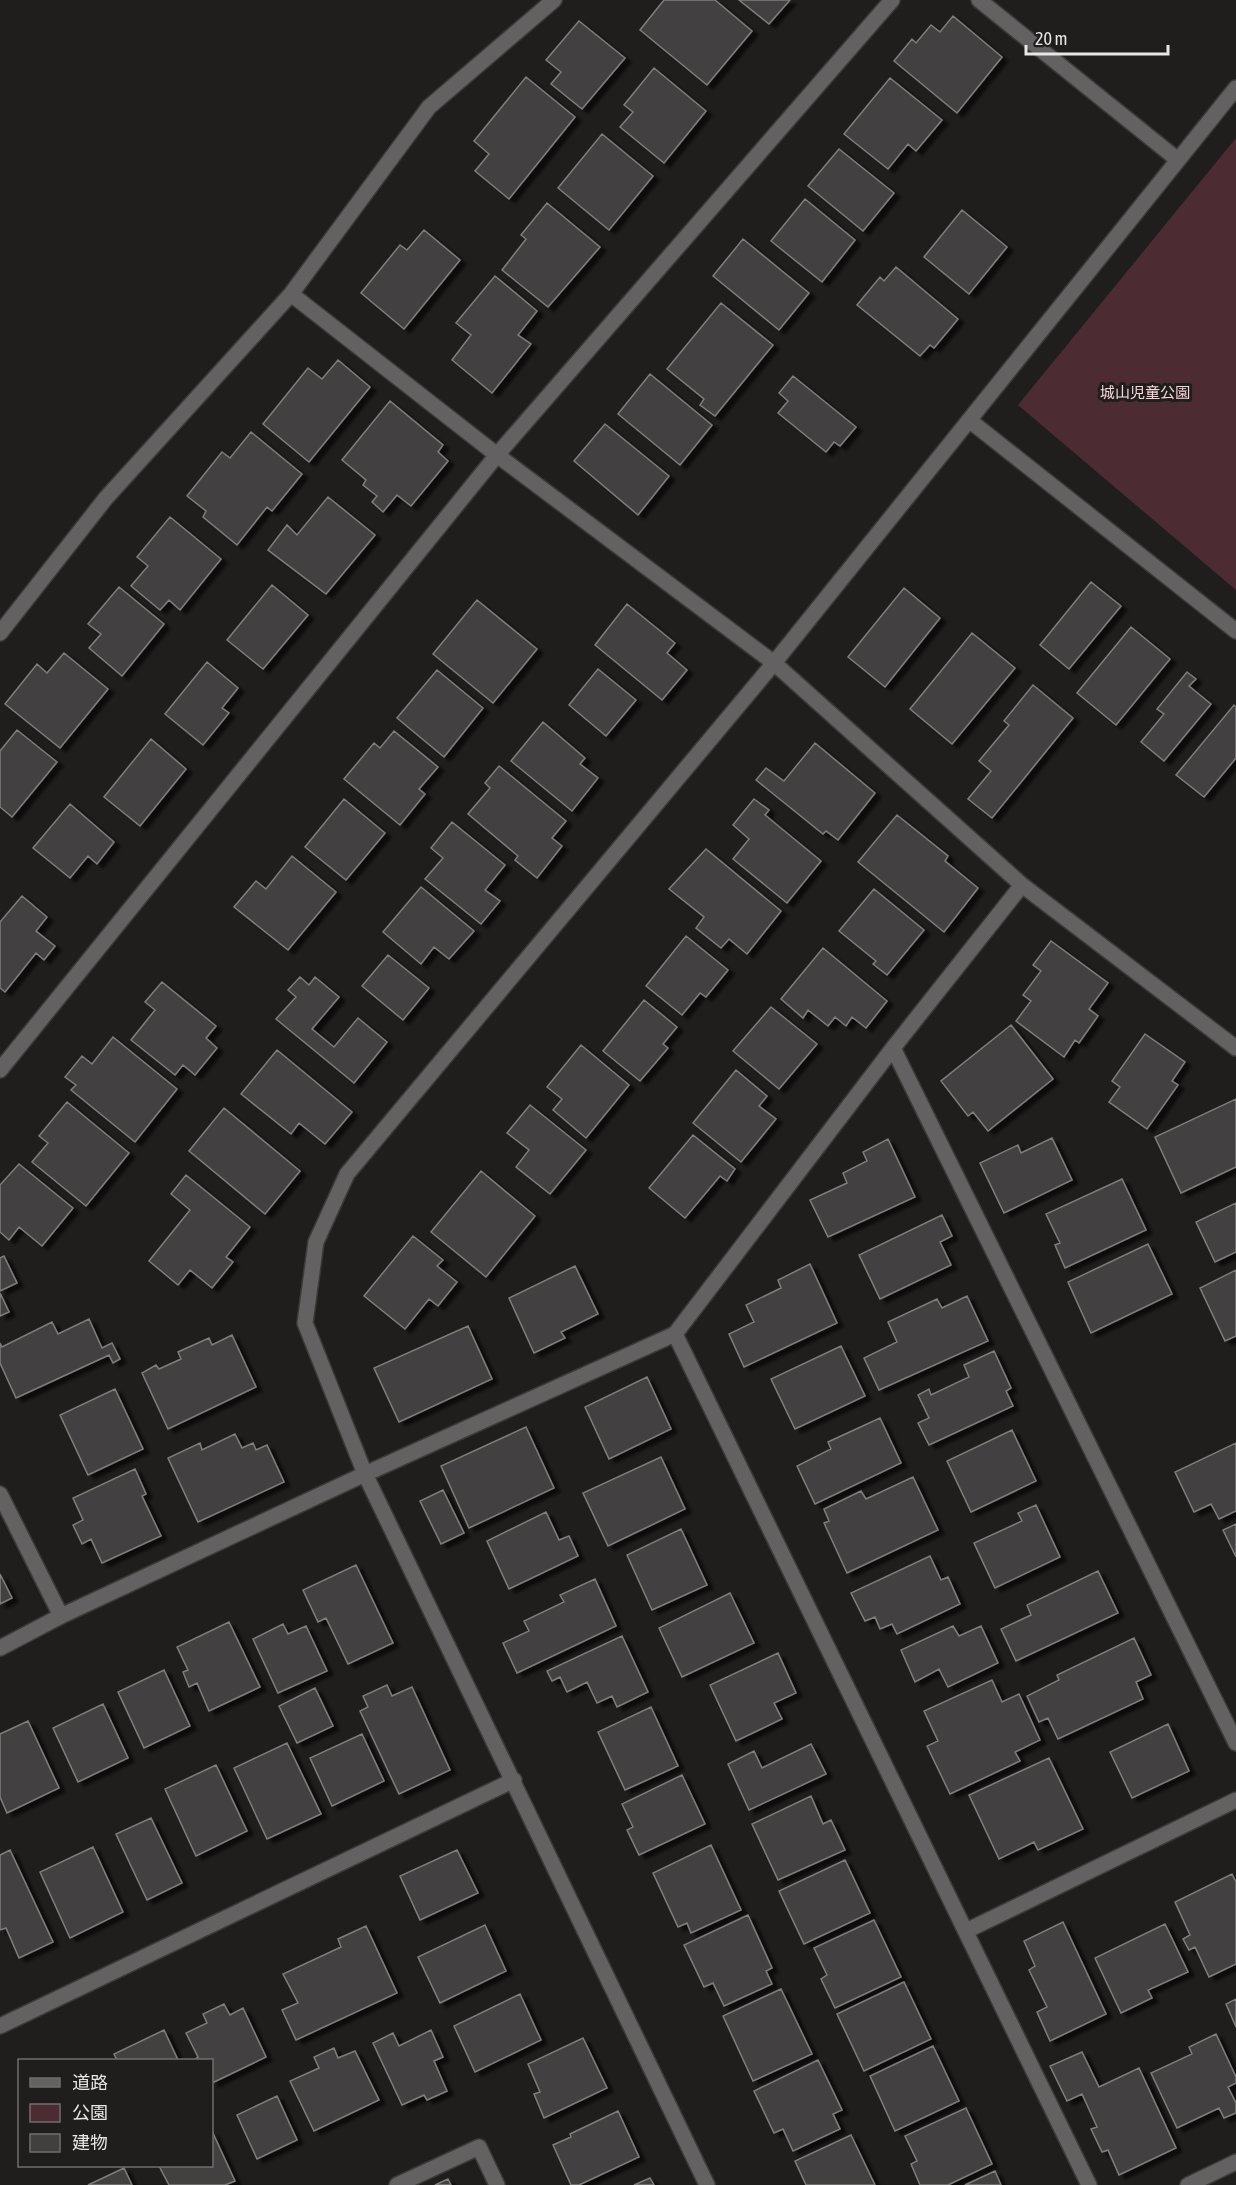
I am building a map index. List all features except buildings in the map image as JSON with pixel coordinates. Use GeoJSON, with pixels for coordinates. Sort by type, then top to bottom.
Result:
{"type":"FeatureCollection","features":[{"type":"Feature","properties":{"kind":"street"},"geometry":{"type":"LineString","coordinates":[[0,633],[106,498],[291,294],[429,107],[554,0]]}},
{"type":"Feature","properties":{"kind":"street"},"geometry":{"type":"LineString","coordinates":[[0,1070],[497,455],[892,0]]}},
{"type":"Feature","properties":{"kind":"street"},"geometry":{"type":"LineString","coordinates":[[979,0],[1178,160]]}},
{"type":"Feature","properties":{"kind":"street"},"geometry":{"type":"LineString","coordinates":[[707,2185],[365,1474],[305,1323],[316,1242],[347,1174],[774,663],[1236,88]]}},
{"type":"Feature","properties":{"kind":"street"},"geometry":{"type":"LineString","coordinates":[[291,294],[497,455],[774,663],[1023,885],[1236,1048]]}},
{"type":"Feature","properties":{"kind":"street"},"geometry":{"type":"LineString","coordinates":[[969,420],[1236,631]]}},
{"type":"Feature","properties":{"kind":"street"},"geometry":{"type":"LineString","coordinates":[[0,1648],[61,1616],[365,1474],[675,1334],[892,1048],[1023,885]]}},
{"type":"Feature","properties":{"kind":"street"},"geometry":{"type":"LineString","coordinates":[[892,1048],[1236,1743]]}},
{"type":"Feature","properties":{"kind":"street"},"geometry":{"type":"LineString","coordinates":[[675,1334],[1089,2185]]}},
{"type":"Feature","properties":{"kind":"street"},"geometry":{"type":"LineString","coordinates":[[0,1494],[61,1616]]}},
{"type":"Feature","properties":{"kind":"street"},"geometry":{"type":"LineString","coordinates":[[0,2026],[514,1780]]}},
{"type":"Feature","properties":{"kind":"street"},"geometry":{"type":"LineString","coordinates":[[966,1931],[1236,1800]]}},
{"type":"Feature","properties":{"kind":"street"},"geometry":{"type":"LineString","coordinates":[[396,2185],[478,2147],[497,2185]]}},
{"type":"Feature","properties":{"kind":"street"},"geometry":{"type":"LineString","coordinates":[[1188,2185],[1236,2162]]}},
{"type":"Feature","properties":{"kind":"green space","name":"城山児童公園"},"geometry":{"type":"Polygon","coordinates":[[[1236,138],[1236,590],[1018,405],[1236,138]]]}}]}
